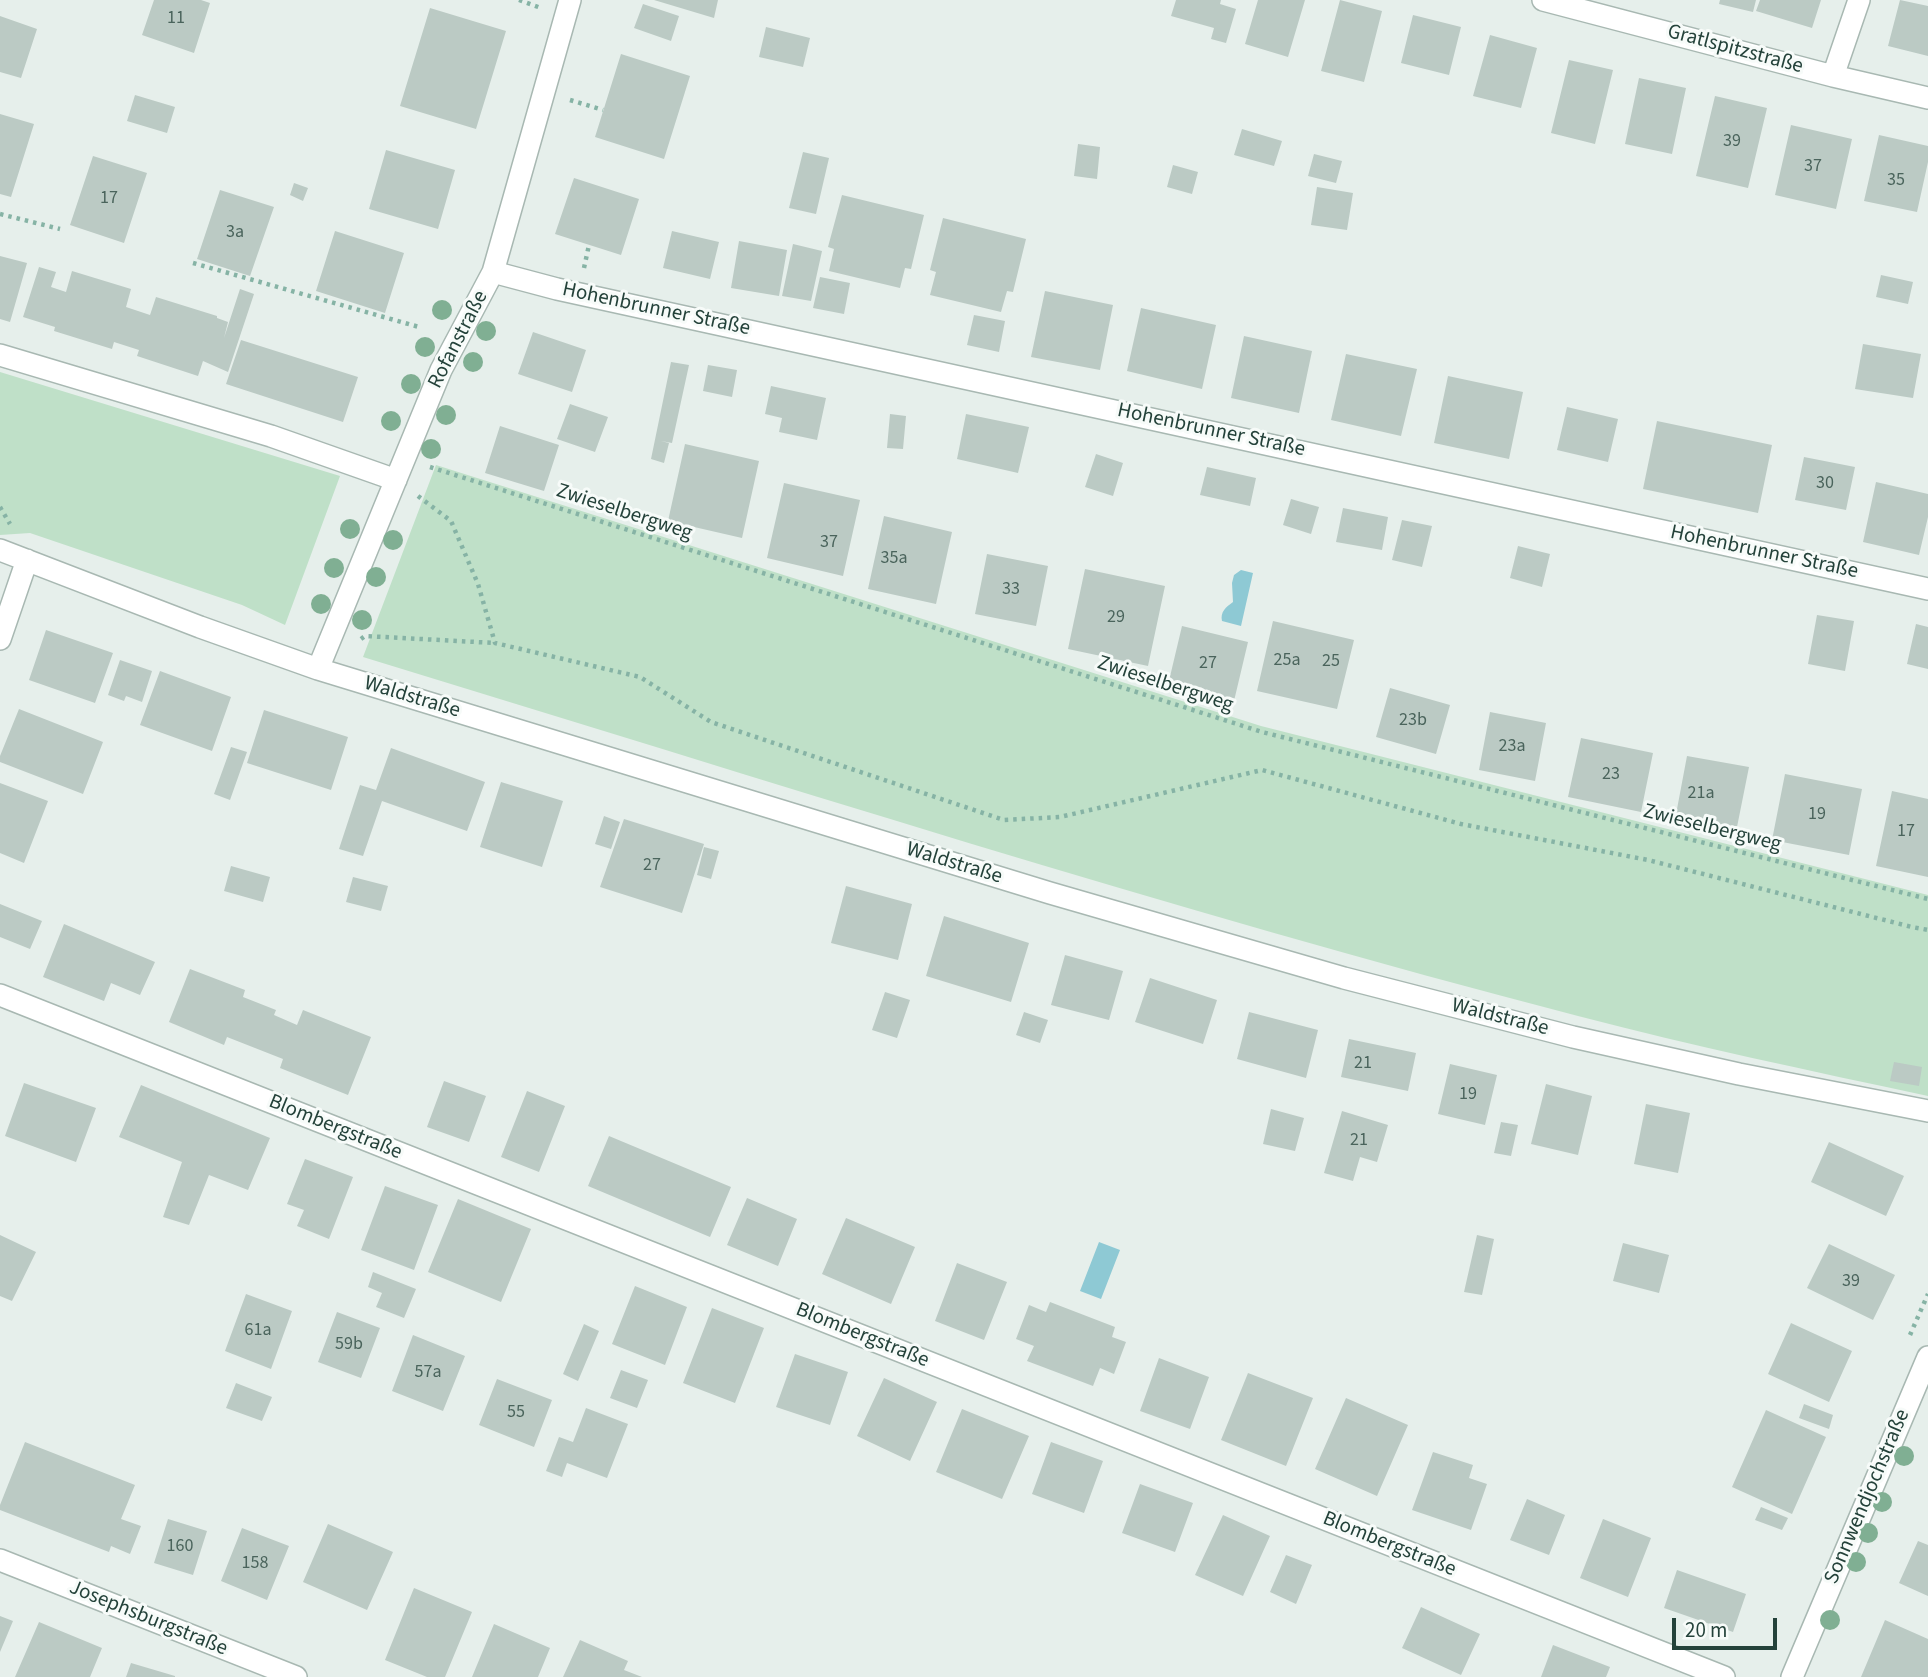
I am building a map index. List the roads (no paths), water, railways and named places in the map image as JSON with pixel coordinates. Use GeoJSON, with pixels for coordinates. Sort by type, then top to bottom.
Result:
{"type":"FeatureCollection","features":[{"type":"Feature","properties":{"kind":"street","name":"Rofanstraße"},"geometry":{"type":"LineString","coordinates":[[318,669],[441,370],[493,272],[570,0]]}},
{"type":"Feature","properties":{"kind":"street","name":"Gratlspitzstraße"},"geometry":{"type":"LineString","coordinates":[[1543,0],[1833,76],[1928,98]]}},
{"type":"Feature","properties":{"kind":"street"},"geometry":{"type":"LineString","coordinates":[[1833,76],[1859,0]]}},
{"type":"Feature","properties":{"kind":"street","name":"Hohenbrunner Straße"},"geometry":{"type":"LineString","coordinates":[[493,272],[557,289],[1928,589]]}},
{"type":"Feature","properties":{"kind":"street"},"geometry":{"type":"LineString","coordinates":[[0,355],[271,436],[396,480]]}},
{"type":"Feature","properties":{"kind":"street","name":"Waldstraße"},"geometry":{"type":"LineString","coordinates":[[0,550],[318,669],[1050,893],[1344,978],[1586,1040],[1739,1074],[1928,1111]]}},
{"type":"Feature","properties":{"kind":"street"},"geometry":{"type":"LineString","coordinates":[[0,639],[27,560]]}},
{"type":"Feature","properties":{"kind":"street","name":"Blombergstraße"},"geometry":{"type":"LineString","coordinates":[[0,995],[1724,1677]]}},
{"type":"Feature","properties":{"kind":"street","name":"Sonnwendjochstraße"},"geometry":{"type":"LineString","coordinates":[[1792,1677],[1928,1357]]}},
{"type":"Feature","properties":{"kind":"street","name":"Josephsburgstraße"},"geometry":{"type":"LineString","coordinates":[[0,1560],[296,1677]]}},
{"type":"Feature","properties":{"kind":"water"},"geometry":{"type":"Polygon","coordinates":[[[1241,570],[1253,573],[1241,626],[1222,621],[1222,615],[1233,602],[1234,575],[1241,570]]]}},
{"type":"Feature","properties":{"kind":"water"},"geometry":{"type":"Polygon","coordinates":[[[1099,1242],[1120,1250],[1101,1299],[1080,1291],[1099,1242]]]}}]}
